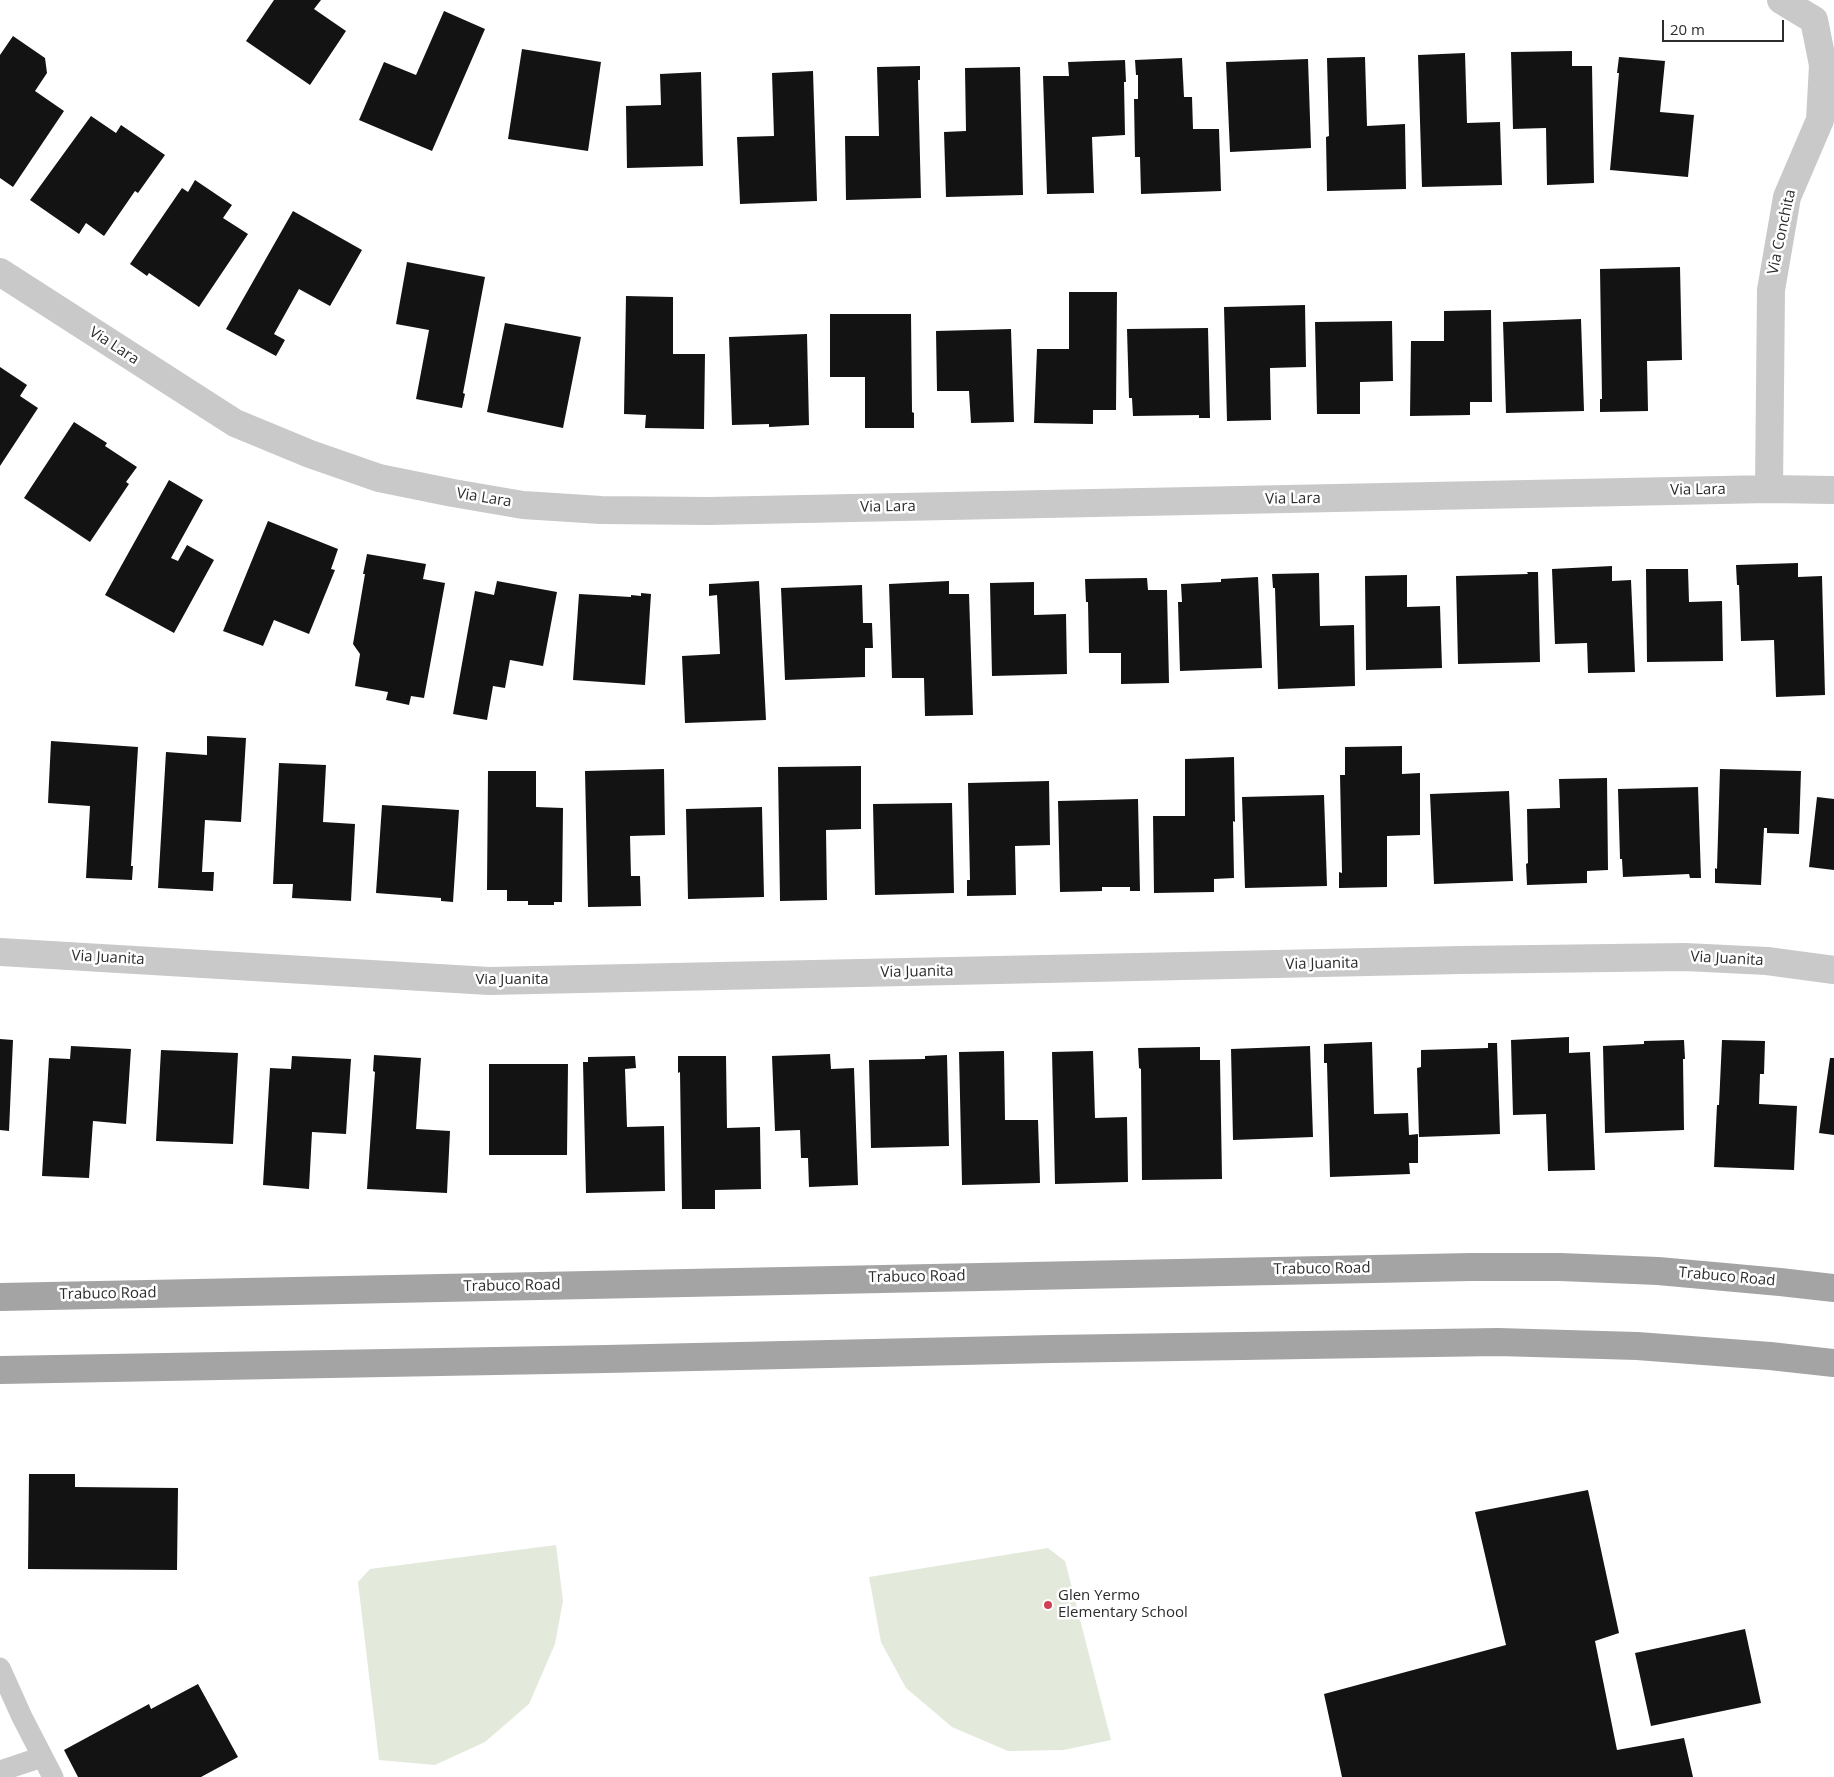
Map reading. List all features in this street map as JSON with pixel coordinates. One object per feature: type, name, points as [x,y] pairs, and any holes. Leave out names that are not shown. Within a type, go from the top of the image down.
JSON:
[{"type":"main road","name":"Trabuco Road","points":[[0,1297],[1471,1266],[1658,1271],[1834,1288]]},
{"type":"main road","points":[[0,1370],[1498,1342],[1637,1346],[1834,1363]]},
{"type":"street","name":"Via Conchita","points":[[1769,489],[1771,290],[1787,197],[1820,120],[1824,66],[1814,20],[1781,0]]},
{"type":"street","name":"Via Lara","points":[[0,272],[234,423],[310,454],[379,478],[523,505],[601,510],[718,511],[1769,489],[1834,490]]},
{"type":"street","name":"Via Juanita","points":[[0,952],[489,981],[1685,957],[1767,961],[1834,970]]},
{"type":"lane","points":[[0,1668],[53,1777]]},
{"type":"lane","points":[[0,1771],[42,1757]]},
{"type":"shaded area","points":[[556,1545],[563,1601],[555,1644],[529,1704],[485,1742],[435,1765],[379,1760],[358,1582],[370,1569]]},
{"type":"shaded area","points":[[1048,1548],[1065,1561],[1111,1740],[1064,1750],[1008,1751],[952,1727],[906,1688],[881,1642],[869,1577]]},
{"type":"building","points":[[274,0],[321,0],[314,9],[346,31],[310,85],[246,41]]},
{"type":"building","points":[[444,11],[485,29],[432,151],[359,120],[384,62],[416,75]]},
{"type":"building","points":[[13,36],[45,58],[47,73],[35,91],[64,111],[13,187],[0,178],[0,55]]},
{"type":"building","points":[[522,49],[601,62],[588,151],[508,139]]},
{"type":"building","points":[[1572,51],[1572,66],[1592,66],[1594,183],[1547,185],[1546,128],[1513,129],[1511,52]]},
{"type":"building","points":[[1465,53],[1467,123],[1500,122],[1502,185],[1422,187],[1418,55]]},
{"type":"building","points":[[1365,57],[1367,126],[1405,124],[1406,189],[1327,191],[1326,137],[1329,136],[1327,58]]},
{"type":"building","points":[[1619,57],[1665,61],[1660,112],[1694,115],[1688,177],[1610,170]]},
{"type":"building","points":[[1182,58],[1184,97],[1192,97],[1193,129],[1219,129],[1221,191],[1141,194],[1140,157],[1135,157],[1134,99],[1138,99],[1138,75],[1136,75],[1135,60]]},
{"type":"building","points":[[1308,59],[1311,148],[1230,152],[1226,62]]},
{"type":"building","points":[[1125,60],[1125,135],[1092,137],[1094,193],[1047,194],[1043,76],[1069,76],[1068,62]]},
{"type":"building","points":[[920,66],[920,80],[918,80],[921,198],[846,200],[845,136],[879,136],[877,67]]},
{"type":"building","points":[[1020,67],[1023,195],[946,197],[944,132],[966,131],[965,68]]},
{"type":"building","points":[[813,71],[817,201],[740,204],[737,137],[774,136],[772,73]]},
{"type":"building","points":[[701,72],[703,166],[627,168],[626,106],[661,105],[660,74]]},
{"type":"building","points":[[91,116],[116,133],[121,125],[165,155],[138,193],[135,191],[104,236],[86,223],[79,234],[30,200]]},
{"type":"building","points":[[195,180],[232,205],[223,218],[248,234],[199,307],[149,273],[147,276],[130,264],[182,188],[188,192]]},
{"type":"building","points":[[293,211],[362,250],[330,306],[299,289],[274,334],[285,340],[276,356],[226,329]]},
{"type":"building","points":[[407,262],[485,277],[463,393],[465,394],[462,408],[416,399],[429,330],[396,324]]},
{"type":"building","points":[[1680,267],[1682,360],[1647,361],[1648,411],[1600,412],[1600,399],[1602,399],[1600,269]]},
{"type":"building","points":[[1069,292],[1117,292],[1116,410],[1093,410],[1093,424],[1034,423],[1037,349],[1069,349]]},
{"type":"building","points":[[626,296],[673,297],[673,354],[705,354],[704,429],[645,428],[646,415],[624,414]]},
{"type":"building","points":[[1305,305],[1306,367],[1270,368],[1271,420],[1227,421],[1224,307]]},
{"type":"building","points":[[1491,310],[1492,402],[1470,402],[1470,415],[1410,416],[1411,341],[1444,341],[1444,311]]},
{"type":"building","points":[[830,314],[911,314],[912,412],[914,413],[914,428],[865,428],[865,377],[830,377]]},
{"type":"building","points":[[1581,319],[1584,411],[1506,413],[1503,322]]},
{"type":"building","points":[[1392,321],[1393,381],[1360,382],[1360,414],[1317,414],[1315,322]]},
{"type":"building","points":[[505,323],[581,337],[563,428],[487,412]]},
{"type":"building","points":[[1208,328],[1210,418],[1199,418],[1199,415],[1133,416],[1132,398],[1129,398],[1127,329]]},
{"type":"building","points":[[1011,329],[1014,422],[971,423],[969,391],[937,391],[936,331]]},
{"type":"building","points":[[807,334],[809,425],[769,427],[769,424],[732,425],[729,337]]},
{"type":"building","points":[[0,367],[27,385],[20,396],[38,408],[0,466]]},
{"type":"building","points":[[74,422],[107,443],[105,446],[137,467],[126,482],[129,484],[90,542],[24,498]]},
{"type":"building","points":[[169,480],[203,500],[171,558],[178,561],[187,545],[214,560],[174,633],[105,595]]},
{"type":"building","points":[[268,521],[338,549],[331,569],[335,570],[309,634],[274,620],[263,646],[223,631]]},
{"type":"building","points":[[367,554],[426,564],[423,579],[445,583],[424,698],[411,696],[409,705],[386,700],[388,692],[355,686],[360,654],[353,644]]},
{"type":"building","points":[[1798,563],[1798,577],[1822,576],[1825,695],[1776,697],[1774,640],[1741,641],[1739,585],[1737,585],[1736,565]]},
{"type":"building","points":[[1612,566],[1612,581],[1631,580],[1635,672],[1588,673],[1587,643],[1555,644],[1552,569]]},
{"type":"building","points":[[1646,569],[1688,569],[1689,602],[1722,601],[1723,661],[1647,662]]},
{"type":"building","points":[[1527,572],[1538,572],[1540,662],[1458,664],[1456,576],[1528,574]]},
{"type":"building","points":[[1319,573],[1320,626],[1354,625],[1355,686],[1278,689],[1275,588],[1273,588],[1272,574]]},
{"type":"building","points":[[1407,575],[1407,607],[1440,606],[1442,668],[1366,670],[1365,576]]},
{"type":"building","points":[[1258,577],[1262,668],[1180,671],[1178,602],[1182,602],[1181,584],[1221,582],[1221,579]]},
{"type":"building","points":[[1147,578],[1148,590],[1167,590],[1169,683],[1121,684],[1121,653],[1089,653],[1088,602],[1086,602],[1085,579]]},
{"type":"building","points":[[497,581],[557,592],[543,666],[510,660],[505,688],[493,686],[487,720],[453,714],[475,591],[494,595]]},
{"type":"building","points":[[759,581],[766,720],[685,723],[682,656],[720,654],[717,595],[709,596],[709,584]]},
{"type":"building","points":[[949,581],[949,594],[969,594],[973,715],[925,716],[924,678],[892,678],[889,584]]},
{"type":"building","points":[[1034,582],[1034,615],[1066,614],[1067,674],[992,676],[990,583]]},
{"type":"building","points":[[862,585],[863,623],[872,623],[873,648],[865,648],[865,677],[785,680],[781,588]]},
{"type":"building","points":[[641,593],[651,594],[645,685],[573,680],[579,594],[631,597],[631,595],[641,596]]},
{"type":"building","points":[[207,736],[246,738],[241,822],[205,820],[202,872],[214,872],[213,891],[158,888],[166,752],[207,755]]},
{"type":"building","points":[[51,741],[138,747],[131,866],[133,866],[132,880],[86,878],[90,806],[48,803]]},
{"type":"building","points":[[1402,746],[1402,774],[1420,773],[1420,835],[1387,836],[1387,887],[1339,888],[1339,872],[1342,873],[1340,775],[1345,775],[1345,747]]},
{"type":"building","points":[[1234,757],[1234,878],[1214,879],[1214,892],[1154,893],[1153,816],[1185,816],[1185,759]]},
{"type":"building","points":[[279,763],[326,765],[323,822],[355,824],[351,901],[292,898],[293,884],[273,884]]},
{"type":"building","points":[[861,766],[861,829],[826,830],[827,900],[780,901],[778,767]]},
{"type":"building","points":[[664,769],[665,835],[630,836],[631,876],[640,876],[641,906],[588,907],[585,771]]},
{"type":"building","points":[[1720,769],[1801,771],[1799,834],[1767,833],[1767,828],[1764,828],[1761,885],[1715,883]]},
{"type":"building","points":[[488,771],[536,771],[536,807],[563,808],[562,902],[554,902],[554,905],[528,905],[528,901],[507,901],[507,890],[487,890]]},
{"type":"building","points":[[1607,778],[1608,870],[1587,871],[1587,883],[1527,885],[1527,809],[1560,808],[1559,779]]},
{"type":"building","points":[[1049,781],[1050,845],[1015,846],[1016,895],[967,896],[967,880],[970,880],[968,783]]},
{"type":"building","points":[[1698,787],[1701,878],[1690,878],[1689,874],[1623,877],[1622,859],[1620,859],[1618,789]]},
{"type":"building","points":[[1509,791],[1513,881],[1434,884],[1430,794]]},
{"type":"building","points":[[1324,795],[1327,886],[1245,888],[1242,797]]},
{"type":"building","points":[[1817,797],[1834,799],[1834,870],[1809,867]]},
{"type":"building","points":[[1138,799],[1140,891],[1130,891],[1130,887],[1102,887],[1102,891],[1060,892],[1058,801]]},
{"type":"building","points":[[952,803],[954,893],[875,895],[873,804]]},
{"type":"building","points":[[382,805],[459,810],[453,902],[441,901],[441,898],[376,893]]},
{"type":"building","points":[[762,807],[764,897],[688,899],[686,809]]},
{"type":"building","points":[[1569,1037],[1569,1053],[1590,1052],[1595,1170],[1548,1171],[1546,1114],[1513,1115],[1511,1040]]},
{"type":"building","points":[[0,1039],[13,1040],[9,1131],[0,1130]]},
{"type":"building","points":[[1684,1040],[1684,1130],[1605,1133],[1603,1046],[1644,1044],[1644,1041]]},
{"type":"building","points":[[1722,1040],[1765,1041],[1764,1074],[1760,1074],[1759,1104],[1797,1106],[1794,1170],[1714,1167]]},
{"type":"building","points":[[1372,1042],[1374,1114],[1408,1113],[1409,1135],[1418,1134],[1418,1163],[1409,1163],[1410,1174],[1330,1177],[1327,1063],[1324,1063],[1324,1044]]},
{"type":"building","points":[[1488,1043],[1497,1043],[1500,1134],[1419,1137],[1417,1068],[1421,1067],[1421,1050],[1488,1048]]},
{"type":"building","points":[[71,1046],[131,1049],[126,1124],[93,1121],[89,1178],[42,1176],[49,1058],[70,1059]]},
{"type":"building","points":[[1310,1046],[1313,1137],[1233,1140],[1231,1049]]},
{"type":"building","points":[[1200,1047],[1200,1060],[1220,1060],[1222,1179],[1142,1180],[1141,1069],[1139,1068],[1138,1048]]},
{"type":"building","points":[[161,1050],[238,1053],[233,1144],[156,1141]]},
{"type":"building","points":[[1004,1051],[1005,1120],[1038,1120],[1040,1183],[962,1185],[959,1052]]},
{"type":"building","points":[[1093,1051],[1095,1118],[1127,1117],[1128,1182],[1055,1184],[1052,1052]]},
{"type":"building","points":[[830,1054],[831,1069],[854,1068],[858,1185],[809,1187],[808,1158],[801,1158],[800,1130],[775,1131],[772,1056]]},
{"type":"building","points":[[374,1055],[421,1058],[416,1129],[450,1131],[447,1193],[367,1189],[375,1072],[373,1071]]},
{"type":"building","points":[[947,1055],[949,1146],[871,1148],[869,1060],[925,1059],[925,1056]]},
{"type":"building","points":[[292,1056],[351,1059],[346,1134],[312,1132],[309,1189],[263,1185],[270,1068],[291,1069]]},
{"type":"building","points":[[635,1056],[636,1068],[625,1069],[627,1127],[664,1126],[665,1191],[586,1193],[583,1062],[588,1062],[588,1057]]},
{"type":"building","points":[[678,1056],[726,1056],[727,1128],[760,1127],[761,1189],[715,1190],[715,1209],[682,1209],[680,1072],[678,1073]]},
{"type":"building","points":[[1830,1058],[1834,1058],[1834,1135],[1819,1133]]},
{"type":"building","points":[[489,1064],[568,1064],[567,1155],[489,1155]]},
{"type":"building","points":[[29,1474],[75,1474],[75,1487],[178,1488],[177,1570],[28,1569]]},
{"type":"building","points":[[1588,1490],[1619,1633],[1595,1641],[1617,1750],[1684,1738],[1693,1777],[1342,1777],[1324,1694],[1506,1645],[1475,1512]]},
{"type":"building","points":[[1745,1629],[1761,1703],[1651,1726],[1635,1653]]},
{"type":"building","points":[[198,1684],[238,1757],[201,1777],[78,1777],[64,1750],[149,1704],[151,1709]]},
{"type":"place","name":"Glen Yermo Elementary School","points":[[1048,1605]]}]
